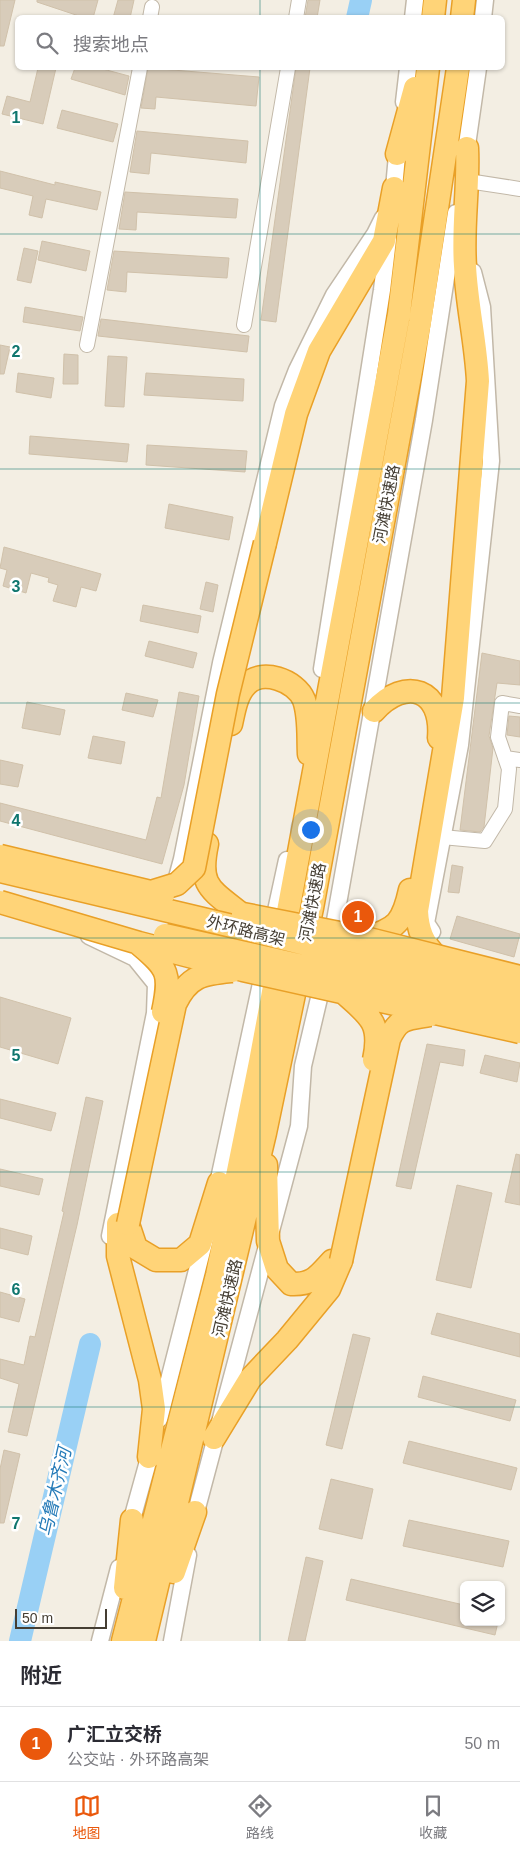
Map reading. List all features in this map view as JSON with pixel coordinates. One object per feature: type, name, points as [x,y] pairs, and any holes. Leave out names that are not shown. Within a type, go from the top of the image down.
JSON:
[{"type":"highway","points":[[433,15],[435,0]]},
{"type":"highway","points":[[462,15],[464,0]]},
{"type":"highway","points":[[397,154],[419,70]]},
{"type":"highway","name":"河滩快速路","points":[[122,1641],[217,1275],[262,1053],[399,314],[428,70]]},
{"type":"highway","points":[[437,957],[427,948],[418,927],[417,911],[450,724],[478,381],[476,344],[465,267],[464,231],[468,180],[467,144],[458,70]]},
{"type":"highway","name":"河滩快速路","points":[[144,1641],[265,1133],[312,908],[418,332],[458,70]]},
{"type":"highway","points":[[161,897],[194,868],[228,694],[296,414],[319,351],[384,242],[393,194]]},
{"type":"highway","points":[[241,914],[205,881],[202,865],[234,710],[240,694],[247,683],[264,677],[282,678],[296,686],[304,700],[307,715],[309,754]]},
{"type":"highway","points":[[364,938],[395,925],[405,913],[437,752],[440,720],[436,708],[422,693],[406,690],[391,695],[374,711]]},
{"type":"highway","points":[[0,846],[45,866]]},
{"type":"highway","points":[[0,857],[45,866],[161,897],[364,938],[520,977]]},
{"type":"highway","name":"外环路高架","points":[[0,872],[249,930],[520,998]]},
{"type":"highway","points":[[2,903],[138,943],[243,970],[520,1032]]},
{"type":"highway","name":"外环路高架","points":[[2,903],[107,922],[520,1015]]},
{"type":"highway","points":[[138,943],[160,962],[169,985],[118,1256],[150,1380],[154,1409],[149,1457]]},
{"type":"highway","points":[[219,1183],[200,1244],[181,1260],[156,1260],[136,1248],[123,1224],[175,1004],[182,988],[204,974],[243,970]]},
{"type":"highway","points":[[265,1133],[268,1241],[276,1269],[290,1284],[304,1284],[315,1279],[337,1261],[378,1036],[373,1022],[343,992]]},
{"type":"highway","points":[[214,1438],[250,1379],[287,1340],[329,1290],[389,1039],[395,1026],[402,1020],[440,1014]]},
{"type":"highway","points":[[149,1641],[195,1512]]},
{"type":"highway","points":[[122,1641],[132,1520]]},
{"type":"street","points":[[296,15],[299,0]]},
{"type":"street","points":[[414,15],[415,0]]},
{"type":"street","points":[[484,15],[485,0]]},
{"type":"street","points":[[86,345],[140,70]]},
{"type":"street","points":[[244,326],[288,70]]},
{"type":"street","points":[[100,1641],[219,1183],[309,754],[382,290],[408,70]]},
{"type":"street","points":[[172,1641],[195,1512],[299,1126],[303,1066],[336,918],[374,711],[426,411],[478,70]]},
{"type":"street","points":[[468,180],[520,189]]},
{"type":"street","points":[[161,897],[182,859],[240,577],[283,406],[297,370],[334,295],[375,234],[393,194]]},
{"type":"street","points":[[464,231],[482,307],[491,461],[461,736],[426,923],[444,954],[474,980]]},
{"type":"street","points":[[442,837],[486,841],[505,809],[509,770],[498,737],[502,703],[520,706]]},
{"type":"street","points":[[505,758],[520,760]]},
{"type":"street","points":[[0,857],[161,897],[258,924],[274,919]]},
{"type":"street","points":[[2,903],[69,927],[182,962],[242,975],[250,980],[258,996]]},
{"type":"street","points":[[336,918],[344,935],[372,956],[520,990]]},
{"type":"street","points":[[69,927],[135,958],[156,984],[155,1013],[110,1226],[109,1260],[126,1288]]},
{"type":"street","points":[[318,1004],[341,1000],[357,1000],[520,1041]]},
{"type":"building","points":[[0,0],[15,0],[4,46],[0,46]]},
{"type":"building","points":[[37,0],[98,0],[94,15],[76,15],[37,2]]},
{"type":"building","points":[[118,0],[134,0],[131,15],[114,15]]},
{"type":"building","points":[[308,0],[320,0],[318,15],[306,15]]},
{"type":"building","points":[[38,70],[56,70],[43,124],[2,114],[7,96],[30,102]]},
{"type":"building","points":[[74,70],[106,70],[129,76],[125,95],[71,79]]},
{"type":"building","points":[[148,70],[173,70],[259,77],[256,106],[156,97],[155,109],[141,108]]},
{"type":"building","points":[[296,70],[310,70],[276,322],[261,320]]},
{"type":"building","points":[[62,110],[118,124],[113,142],[57,128]]},
{"type":"building","points":[[137,131],[248,141],[246,163],[151,153],[149,174],[130,172]]},
{"type":"building","points":[[0,171],[55,185],[55,182],[101,192],[97,210],[46,199],[42,218],[29,215],[33,196],[0,188]]},
{"type":"building","points":[[125,192],[238,199],[236,218],[137,212],[136,230],[119,229]]},
{"type":"building","points":[[42,241],[90,251],[86,271],[38,260]]},
{"type":"building","points":[[24,248],[38,251],[31,283],[17,280]]},
{"type":"building","points":[[114,251],[229,258],[227,278],[127,272],[126,292],[107,290]]},
{"type":"building","points":[[25,307],[83,317],[80,331],[23,322]]},
{"type":"building","points":[[101,319],[249,336],[247,352],[98,336]]},
{"type":"building","points":[[0,345],[10,347],[4,374],[0,374]]},
{"type":"building","points":[[64,354],[78,355],[78,384],[63,384]]},
{"type":"building","points":[[108,356],[127,357],[124,407],[105,406]]},
{"type":"building","points":[[18,373],[54,378],[51,398],[16,392]]},
{"type":"building","points":[[146,373],[244,379],[243,401],[144,395]]},
{"type":"building","points":[[30,436],[129,444],[127,462],[29,454]]},
{"type":"building","points":[[147,445],[247,451],[245,472],[146,465]]},
{"type":"building","points":[[169,504],[233,517],[229,540],[165,528]]},
{"type":"building","points":[[4,547],[101,574],[96,591],[81,587],[76,607],[53,601],[58,585],[48,582],[49,578],[31,573],[26,593],[3,586],[7,570],[0,568]]},
{"type":"building","points":[[206,582],[218,585],[213,612],[200,609]]},
{"type":"building","points":[[143,605],[201,616],[198,633],[140,621]]},
{"type":"building","points":[[149,641],[197,653],[193,668],[145,656]]},
{"type":"building","points":[[482,653],[520,661],[520,685],[497,683],[489,736],[493,748],[484,827],[480,832],[460,830]]},
{"type":"building","points":[[179,692],[199,696],[184,785],[162,864],[0,821],[0,803],[146,840],[157,797],[161,798]]},
{"type":"building","points":[[126,693],[158,700],[153,717],[122,710]]},
{"type":"building","points":[[27,702],[65,710],[60,735],[22,728]]},
{"type":"building","points":[[509,716],[520,717],[520,737],[507,735]]},
{"type":"building","points":[[93,736],[125,742],[121,764],[88,758]]},
{"type":"building","points":[[0,760],[23,765],[18,787],[0,784]]},
{"type":"building","points":[[452,865],[463,867],[459,893],[448,892]]},
{"type":"building","points":[[457,916],[520,934],[514,957],[450,939]]},
{"type":"building","points":[[0,997],[71,1018],[58,1064],[0,1047]]},
{"type":"building","points":[[427,1044],[465,1050],[463,1066],[440,1062],[411,1189],[396,1186]]},
{"type":"building","points":[[485,1055],[520,1063],[517,1082],[480,1073]]},
{"type":"building","points":[[86,1097],[103,1101],[77,1225],[27,1436],[8,1432],[19,1384],[0,1378],[0,1359],[24,1365],[30,1336],[35,1337],[64,1212],[62,1211]]},
{"type":"building","points":[[0,1099],[56,1113],[51,1131],[0,1118]]},
{"type":"building","points":[[516,1154],[520,1155],[520,1205],[505,1202]]},
{"type":"building","points":[[0,1169],[43,1179],[39,1195],[0,1186]]},
{"type":"building","points":[[457,1185],[492,1193],[471,1288],[436,1280]]},
{"type":"building","points":[[0,1228],[32,1236],[28,1255],[0,1248]]},
{"type":"building","points":[[0,1292],[25,1299],[19,1322],[0,1317]]},
{"type":"building","points":[[437,1313],[520,1334],[520,1357],[431,1334]]},
{"type":"building","points":[[353,1334],[370,1338],[342,1449],[326,1445]]},
{"type":"building","points":[[423,1376],[516,1400],[510,1421],[418,1397]]},
{"type":"building","points":[[409,1441],[517,1468],[511,1490],[403,1463]]},
{"type":"building","points":[[4,1450],[20,1454],[4,1523],[0,1523],[0,1469]]},
{"type":"building","points":[[331,1479],[373,1489],[362,1539],[319,1529]]},
{"type":"building","points":[[409,1520],[509,1541],[503,1567],[403,1546]]},
{"type":"building","points":[[306,1557],[323,1561],[305,1641],[288,1641]]},
{"type":"building","points":[[351,1579],[460,1604],[460,1626],[497,1626],[495,1635],[346,1600]]},
{"type":"waterway","name":"乌鲁木齐河","points":[[358,15],[361,0]]},
{"type":"waterway","name":"乌鲁木齐河","points":[[20,1641],[90,1344]]},
{"type":"place","name":"广汇立交桥","points":[[358,917]]}]
